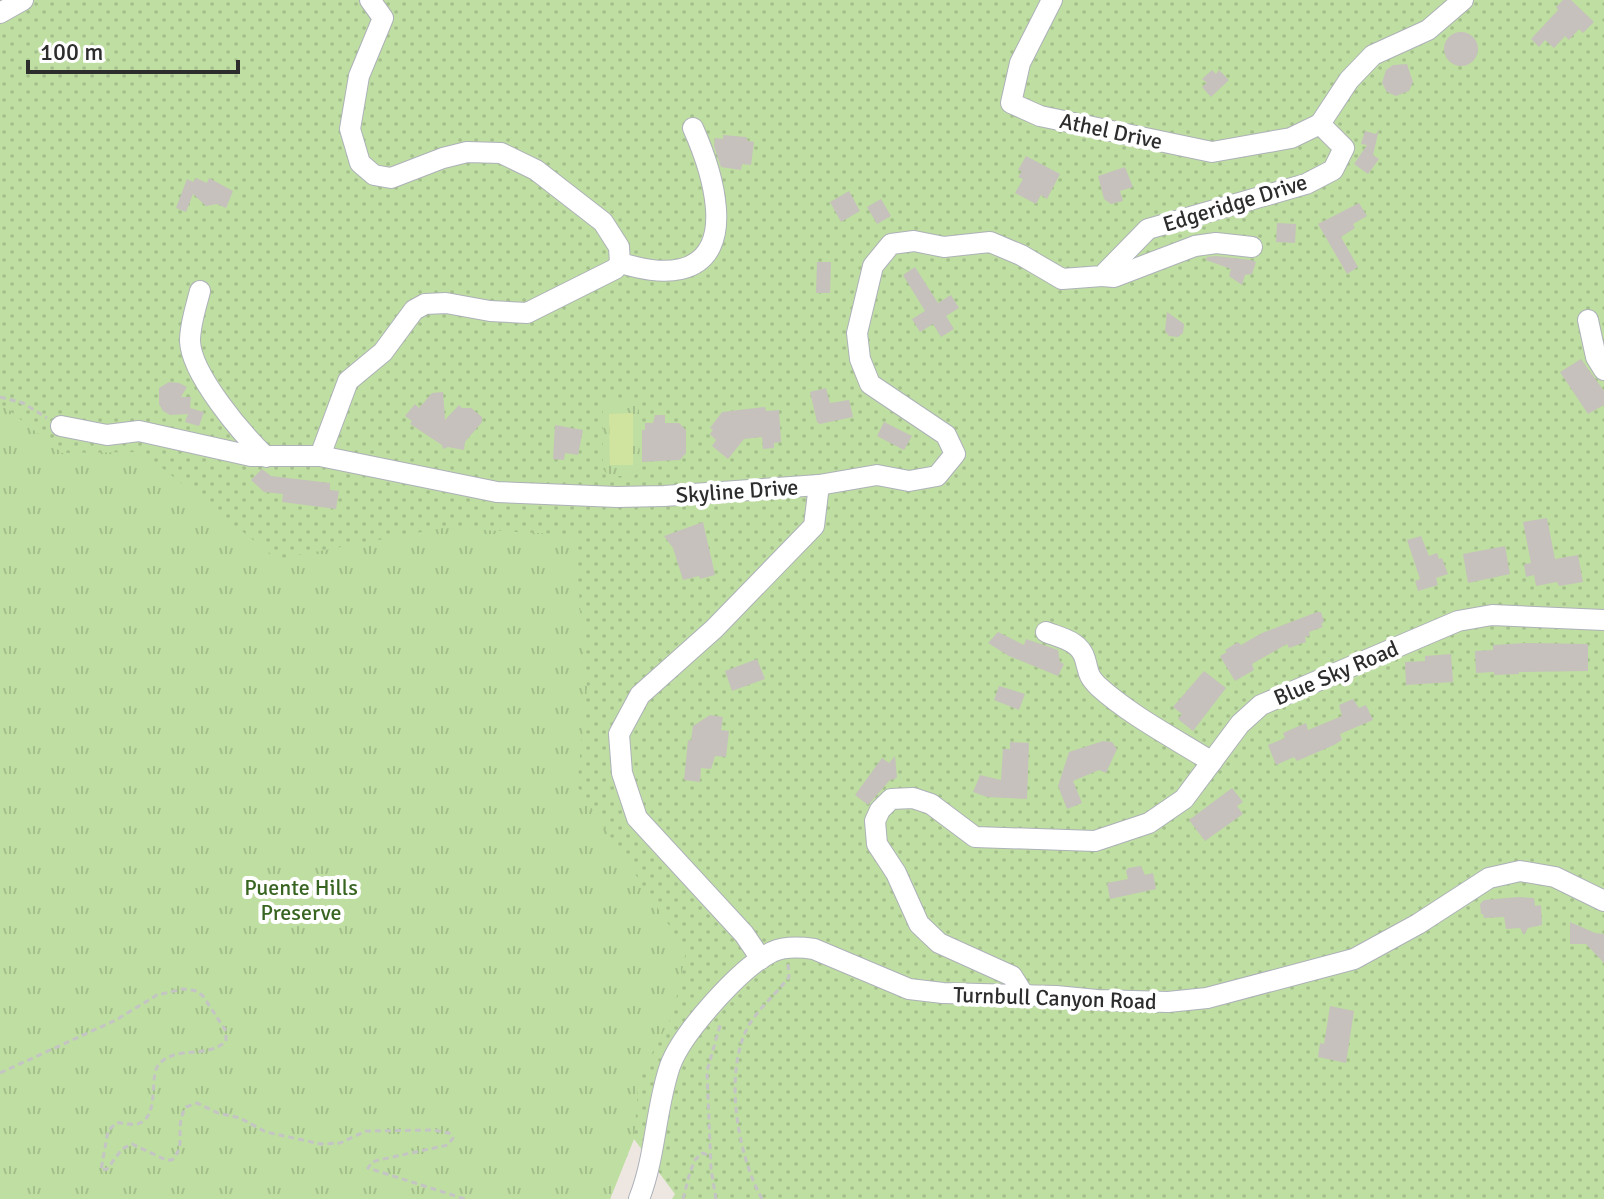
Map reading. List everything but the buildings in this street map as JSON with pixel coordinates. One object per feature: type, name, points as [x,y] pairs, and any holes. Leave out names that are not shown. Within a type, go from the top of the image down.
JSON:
[{"type":"street","points":[[0,13],[23,0]]},
{"type":"street","points":[[320,456],[348,381],[383,352],[414,310],[425,304],[446,303],[490,311],[527,313],[615,269],[620,263],[619,247],[603,222],[536,170],[501,153],[467,152],[391,178],[374,175],[360,163],[350,129],[359,76],[383,18],[370,0]]},
{"type":"street","name":"Athel Drive","points":[[1052,0],[1020,63],[1011,103],[1040,116],[1212,152],[1291,138],[1320,124]]},
{"type":"street","points":[[1320,124],[1349,80],[1373,55],[1428,30],[1463,0]]},
{"type":"street","name":"Edgeridge Drive","points":[[1102,276],[1148,229],[1306,184],[1333,170],[1344,148],[1320,124]]},
{"type":"street","points":[[620,263],[647,270],[680,270],[697,264],[709,252],[715,237],[716,202],[707,159],[693,128]]},
{"type":"street","points":[[819,485],[877,475],[909,481],[937,476],[955,454],[946,435],[870,384],[860,359],[857,333],[873,266],[891,244],[914,241],[944,247],[990,242],[1021,255],[1062,279],[1114,277],[1195,246],[1216,243],[1252,247]]},
{"type":"street","points":[[200,291],[191,331],[193,354],[229,416],[266,457]]},
{"type":"street","points":[[1588,320],[1596,357],[1604,370]]},
{"type":"street","name":"Skyline Drive","points":[[61,426],[107,435],[139,431],[266,457],[320,456],[497,492],[617,497],[819,485],[814,526],[714,629],[640,695],[619,734],[622,773],[637,818],[744,934],[761,959]]},
{"type":"street","name":"Blue Sky Road","points":[[1024,995],[1012,976],[939,943],[919,924],[896,873],[877,844],[875,821],[880,810],[891,799],[913,798],[931,804],[975,837],[1095,841],[1149,823],[1184,799],[1240,724],[1261,705],[1458,621],[1492,615],[1604,620]]},
{"type":"street","points":[[1046,632],[1074,642],[1085,658],[1086,670],[1091,677],[1126,708],[1212,762]]},
{"type":"street","name":"Turnbull Canyon Road","points":[[787,948],[814,949],[833,955],[909,989],[1168,1002],[1207,998],[1354,959],[1418,924],[1489,878],[1520,871],[1555,877],[1604,901]]},
{"type":"street","points":[[639,1199],[653,1152],[666,1081],[674,1056],[687,1035],[721,995],[761,959],[787,948]]},
{"type":"path","points":[[0,397],[23,403],[61,426]]},
{"type":"path","points":[[762,1199],[755,1186],[738,1125],[736,1069],[748,1027],[789,977],[787,948]]},
{"type":"path","points":[[0,1073],[116,1020],[157,995],[183,989],[197,991],[226,1031],[226,1041],[211,1050],[174,1055],[160,1063],[155,1072],[155,1089],[146,1117],[135,1124],[116,1123],[108,1131],[101,1170],[107,1169],[122,1149],[132,1144],[172,1160],[180,1146],[180,1117],[186,1107],[197,1103],[218,1113],[240,1118],[266,1132],[321,1144],[340,1143],[366,1131],[434,1130],[449,1133],[453,1142],[448,1145],[372,1162],[368,1168],[465,1199]]},
{"type":"path","points":[[716,1199],[707,1071],[717,1029],[727,1008],[721,995]]},
{"type":"path","points":[[683,1199],[695,1160],[702,1153],[711,1156]]},
{"type":"green space","points":[[0,0],[1604,0],[1604,1199],[672,1199],[675,1194],[634,1139],[610,1199],[0,1199]]},
{"type":"green space","points":[[610,402],[633,402],[639,409],[640,470],[634,476],[609,476],[603,469],[603,409]]},
{"type":"green space","name":"Puente Hills Preserve","points":[[0,407],[5,407],[62,453],[142,452],[277,559],[443,528],[574,535],[587,688],[577,786],[686,951],[673,1014],[639,1077],[634,1138],[610,1199],[0,1199]]},
{"type":"green space","points":[[633,413],[633,465],[610,465],[609,414]]}]
